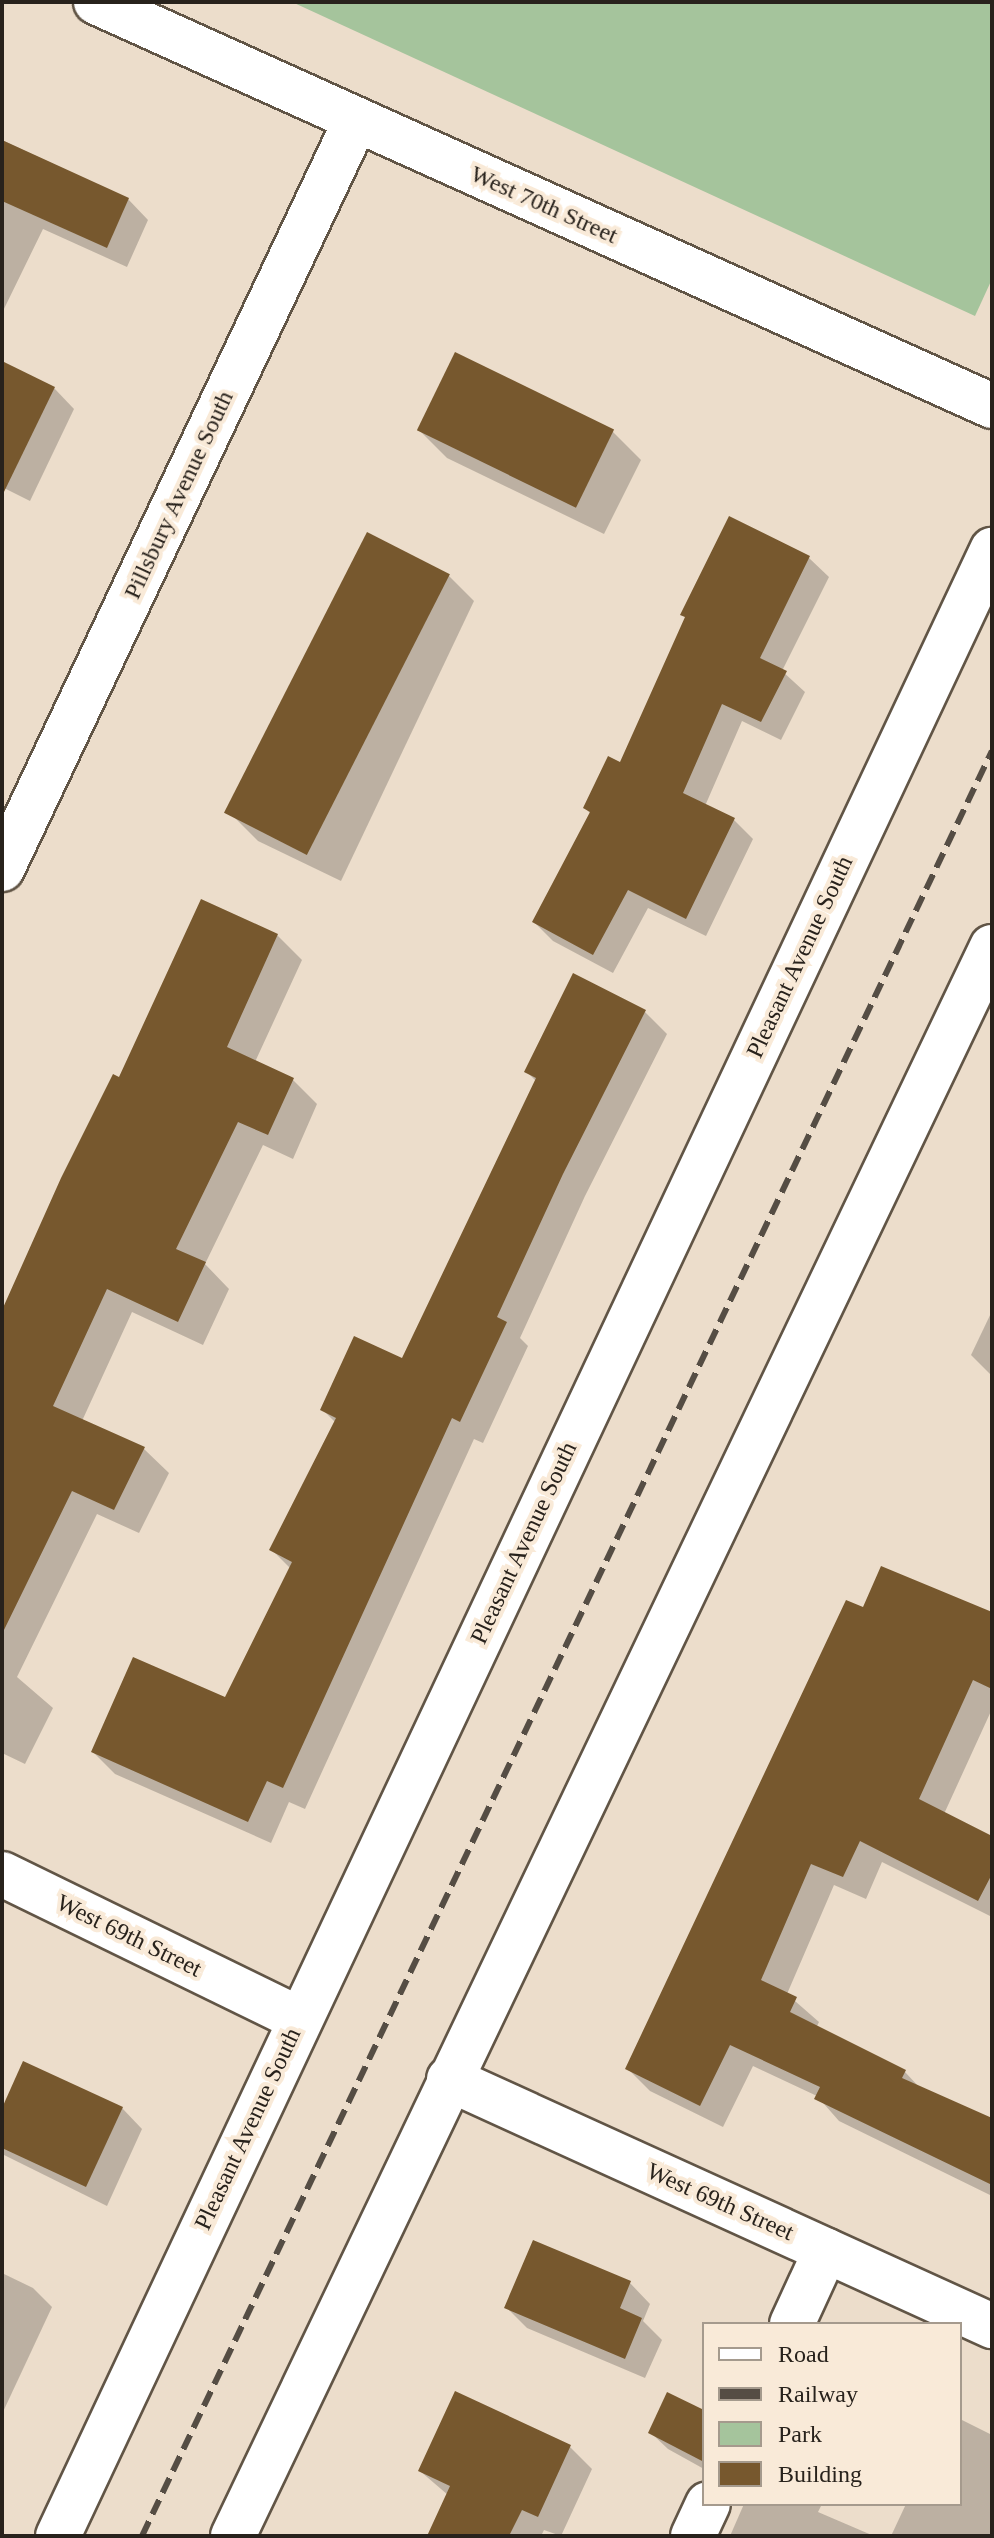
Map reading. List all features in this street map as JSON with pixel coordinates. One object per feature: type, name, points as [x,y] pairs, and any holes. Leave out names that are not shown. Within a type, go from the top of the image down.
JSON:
[{"type":"street","name":"West 70th Street","points":[[96,2],[992,406]]},
{"type":"street","name":"Pillsbury Avenue South","points":[[2,869],[356,120]]},
{"type":"street","name":"Pleasant Avenue South","points":[[58,2536],[992,550]]},
{"type":"street","points":[[233,2536],[992,947]]},
{"type":"street","name":"West 69th Street","points":[[2,1874],[299,2019]]},
{"type":"street","name":"West 69th Street","points":[[449,2079],[992,2326]]},
{"type":"street","points":[[793,2322],[826,2250]]},
{"type":"street","points":[[693,2536],[707,2506]]},
{"type":"green space","points":[[292,2],[992,2],[992,279],[975,316]]},
{"type":"building","points":[[2,140],[129,198],[107,248],[2,201]]},
{"type":"building","points":[[455,352],[614,430],[576,508],[417,430]]},
{"type":"building","points":[[2,361],[55,387],[2,496]]},
{"type":"building","points":[[729,516],[810,556],[760,658],[787,671],[761,722],[722,704],[683,793],[735,818],[686,919],[628,890],[593,955],[532,922],[590,812],[583,808],[608,756],[620,762],[685,617],[680,615]]},
{"type":"building","points":[[367,532],[450,574],[307,855],[224,813]]},
{"type":"building","points":[[201,899],[278,934],[227,1047],[294,1078],[268,1135],[238,1122],[176,1249],[206,1262],[178,1322],[107,1289],[53,1406],[145,1447],[114,1510],[72,1491],[2,1634],[2,1310],[61,1178],[113,1074],[119,1077]]},
{"type":"building","points":[[573,973],[646,1010],[563,1174],[497,1317],[507,1322],[460,1422],[452,1418],[283,1788],[267,1781],[248,1822],[91,1752],[133,1657],[225,1697],[292,1562],[269,1550],[336,1418],[320,1410],[354,1336],[402,1358],[536,1078],[524,1072]]},
{"type":"building","points":[[881,1566],[992,1612],[992,1689],[973,1680],[919,1799],[992,1836],[992,1874],[978,1901],[860,1841],[843,1877],[811,1864],[761,1980],[797,1997],[790,2012],[906,2070],[902,2078],[992,2118],[992,2185],[814,2099],[820,2087],[730,2045],[700,2106],[625,2069],[846,1600],[863,1607]]},
{"type":"building","points":[[23,2061],[123,2107],[86,2187],[2,2148],[2,2108]]},
{"type":"building","points":[[533,2240],[631,2281],[620,2308],[642,2318],[625,2359],[504,2308]]},
{"type":"building","points":[[455,2391],[571,2445],[538,2517],[522,2510],[509,2536],[427,2536],[450,2486],[418,2471]]},
{"type":"building","points":[[667,2392],[702,2409],[702,2461],[648,2433]]},
{"type":"railway","points":[[142,2536],[992,751]]}]
